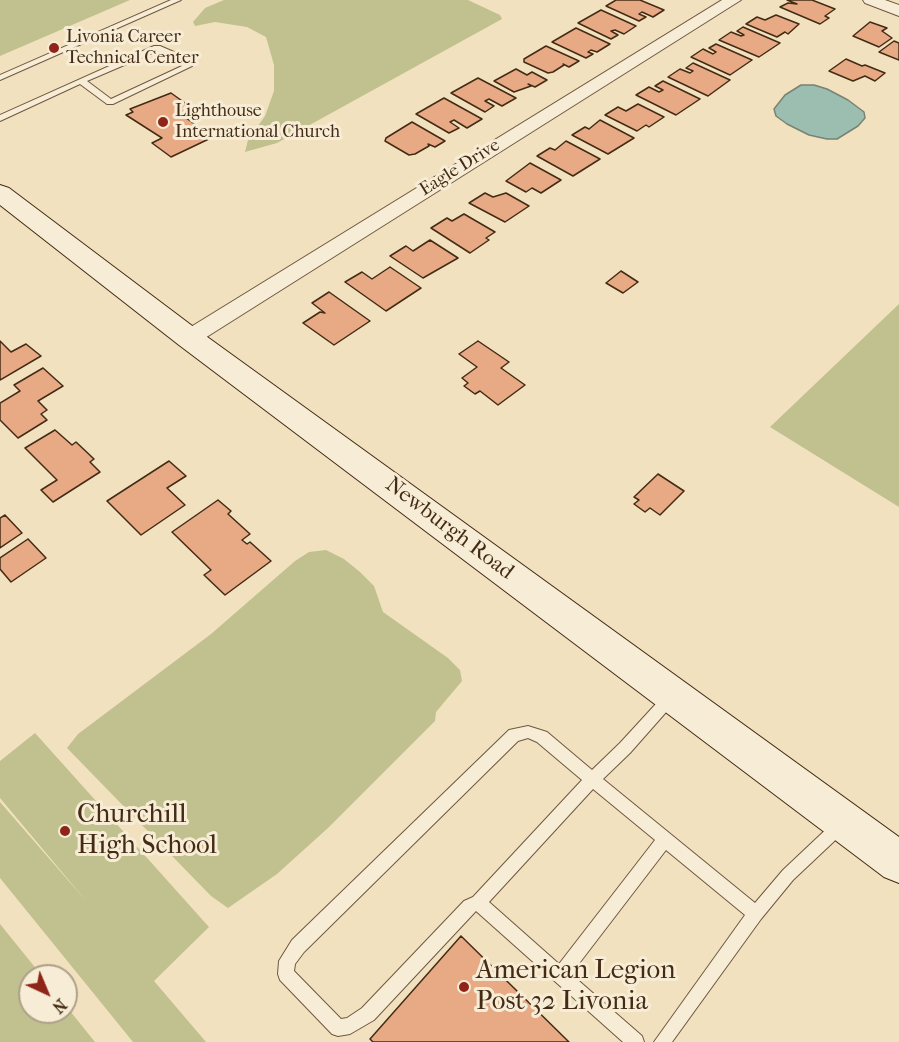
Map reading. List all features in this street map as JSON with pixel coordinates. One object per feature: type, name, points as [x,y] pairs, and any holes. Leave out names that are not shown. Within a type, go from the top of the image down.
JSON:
[{"type":"main road","name":"Newburgh Road","points":[[0,193],[189,338],[899,862]]},
{"type":"street","name":"Eagle Drive","points":[[189,338],[732,0]]},
{"type":"street","points":[[871,0],[899,11]]},
{"type":"lane","points":[[0,78],[177,0]]},
{"type":"lane","points":[[0,118],[81,81],[156,48],[171,54],[188,66],[110,102],[81,81]]},
{"type":"lane","points":[[673,695],[625,748],[592,779],[478,903],[469,906],[368,1014],[350,1026],[338,1028],[286,974],[287,961],[298,946],[514,735],[528,732],[542,737],[592,779],[756,914]]},
{"type":"lane","points":[[662,1042],[756,914],[789,875],[844,822]]},
{"type":"lane","points":[[561,974],[666,839]]},
{"type":"lane","points":[[478,903],[636,1042]]},
{"type":"green space","points":[[0,0],[130,0],[0,56]]},
{"type":"green space","points":[[224,0],[468,0],[500,15],[502,19],[277,143],[245,152],[248,140],[265,116],[274,91],[274,65],[266,37],[247,27],[215,22],[195,26],[193,22],[205,8]]},
{"type":"green space","points":[[899,304],[899,507],[770,427]]},
{"type":"green space","points":[[326,550],[344,559],[360,572],[374,586],[383,612],[448,658],[460,670],[462,681],[436,712],[435,721],[328,828],[277,874],[228,908],[211,896],[67,748],[78,734],[211,634],[295,561],[309,552]]},
{"type":"green space","points":[[35,733],[209,927],[154,981],[206,1042],[133,1042],[78,974],[78,964],[70,964],[0,878],[0,802],[87,902],[0,798],[0,761]]},
{"type":"green space","points":[[0,924],[32,964],[18,964],[18,1024],[78,1024],[78,1021],[95,1042],[0,1042]]},
{"type":"shaded area","points":[[801,85],[814,85],[827,89],[864,112],[865,118],[858,126],[837,139],[809,135],[787,124],[776,116],[774,109],[785,95]]},
{"type":"building","points":[[616,0],[640,0],[664,10],[653,17],[642,12],[639,14],[646,17],[639,21],[606,6]]},
{"type":"building","points":[[787,0],[812,0],[835,9],[825,16],[829,18],[820,24],[780,7],[788,3],[797,4]]},
{"type":"building","points":[[601,10],[636,26],[624,34],[615,30],[611,31],[618,35],[611,39],[578,23]]},
{"type":"building","points":[[776,15],[799,24],[788,34],[785,32],[777,37],[746,24],[757,17],[765,20]]},
{"type":"building","points":[[870,22],[887,28],[882,31],[892,38],[879,47],[853,36]]},
{"type":"building","points":[[743,27],[780,43],[759,57],[719,40],[731,32],[744,35],[737,31]]},
{"type":"building","points":[[576,28],[610,44],[597,52],[591,50],[588,52],[593,54],[586,58],[552,42]]},
{"type":"building","points":[[894,41],[899,43],[899,60],[879,52]]},
{"type":"building","points":[[716,44],[752,60],[730,75],[691,57],[703,49],[713,54],[716,52],[709,48]]},
{"type":"building","points":[[546,46],[579,61],[569,67],[563,64],[548,73],[524,62],[524,59]]},
{"type":"building","points":[[846,59],[885,73],[875,81],[865,76],[853,81],[829,71]]},
{"type":"building","points":[[693,63],[730,80],[708,96],[668,77],[680,69],[690,73],[693,71],[686,68]]},
{"type":"building","points":[[516,69],[527,75],[532,72],[547,80],[535,87],[528,84],[531,86],[514,92],[494,81]]},
{"type":"building","points":[[478,78],[516,98],[502,106],[489,99],[485,101],[494,106],[485,112],[451,93]]},
{"type":"building","points":[[663,81],[700,99],[676,115],[636,95],[649,87],[659,92],[663,90],[655,86]]},
{"type":"building","name":"Lighthouse International Church","points":[[171,93],[192,108],[179,113],[213,137],[171,157],[152,143],[162,138],[126,115],[133,112],[130,109]]},
{"type":"building","points":[[444,98],[482,119],[467,128],[454,120],[450,122],[459,128],[449,133],[416,114]]},
{"type":"building","points":[[638,104],[664,117],[649,127],[646,125],[637,131],[605,115],[618,107],[626,111]]},
{"type":"building","points":[[600,120],[634,138],[608,154],[572,135],[585,127],[589,129]]},
{"type":"building","points":[[412,122],[445,141],[435,147],[428,144],[429,146],[409,155],[385,141],[386,138]]},
{"type":"building","points":[[566,141],[600,159],[573,176],[537,156],[550,148],[555,150]]},
{"type":"building","points":[[530,163],[561,180],[541,193],[532,188],[526,192],[506,181]]},
{"type":"building","points":[[485,193],[493,197],[506,193],[529,206],[505,222],[469,203]]},
{"type":"building","points":[[464,214],[495,232],[486,238],[489,240],[470,253],[431,228],[447,218],[452,221]]},
{"type":"building","points":[[430,240],[458,258],[423,278],[390,256],[406,246],[413,251]]},
{"type":"building","points":[[390,267],[421,288],[386,311],[345,282],[362,272],[372,279]]},
{"type":"building","points":[[621,271],[638,282],[623,293],[606,283]]},
{"type":"building","points":[[329,292],[370,321],[334,345],[303,323],[320,312],[325,313],[312,303]]},
{"type":"building","points":[[0,341],[11,352],[26,344],[41,356],[0,380]]},
{"type":"building","points":[[478,341],[509,362],[501,368],[525,385],[498,405],[480,391],[475,394],[464,386],[468,383],[462,378],[477,367],[459,354]]},
{"type":"building","points":[[43,368],[63,386],[38,401],[47,410],[41,414],[47,420],[18,438],[0,420],[0,403],[20,391],[14,385]]},
{"type":"building","points":[[55,430],[72,445],[76,442],[94,459],[90,462],[100,472],[53,502],[41,490],[57,480],[25,448]]},
{"type":"building","points":[[169,461],[186,476],[167,488],[185,505],[141,535],[107,501]]},
{"type":"building","points":[[658,474],[684,491],[660,515],[650,508],[645,512],[634,504],[639,500],[634,497]]},
{"type":"building","points":[[218,500],[231,511],[228,514],[250,534],[242,540],[247,544],[250,542],[271,561],[225,595],[204,575],[211,570],[172,532]]},
{"type":"building","points":[[5,515],[22,533],[0,548],[0,518]]},
{"type":"building","points":[[28,539],[46,558],[11,582],[0,569],[0,558]]},
{"type":"building","name":"American Legion Post 32 Livonia","points":[[461,936],[569,1042],[373,1042],[370,1039]]},
{"type":"place","name":"Livonia Career Technical Center","points":[[54,48]]},
{"type":"place","name":"Lighthouse International Church","points":[[163,122]]},
{"type":"place","name":"Churchill High School","points":[[65,831]]},
{"type":"place","name":"American Legion Post 32 Livonia","points":[[464,987]]}]
